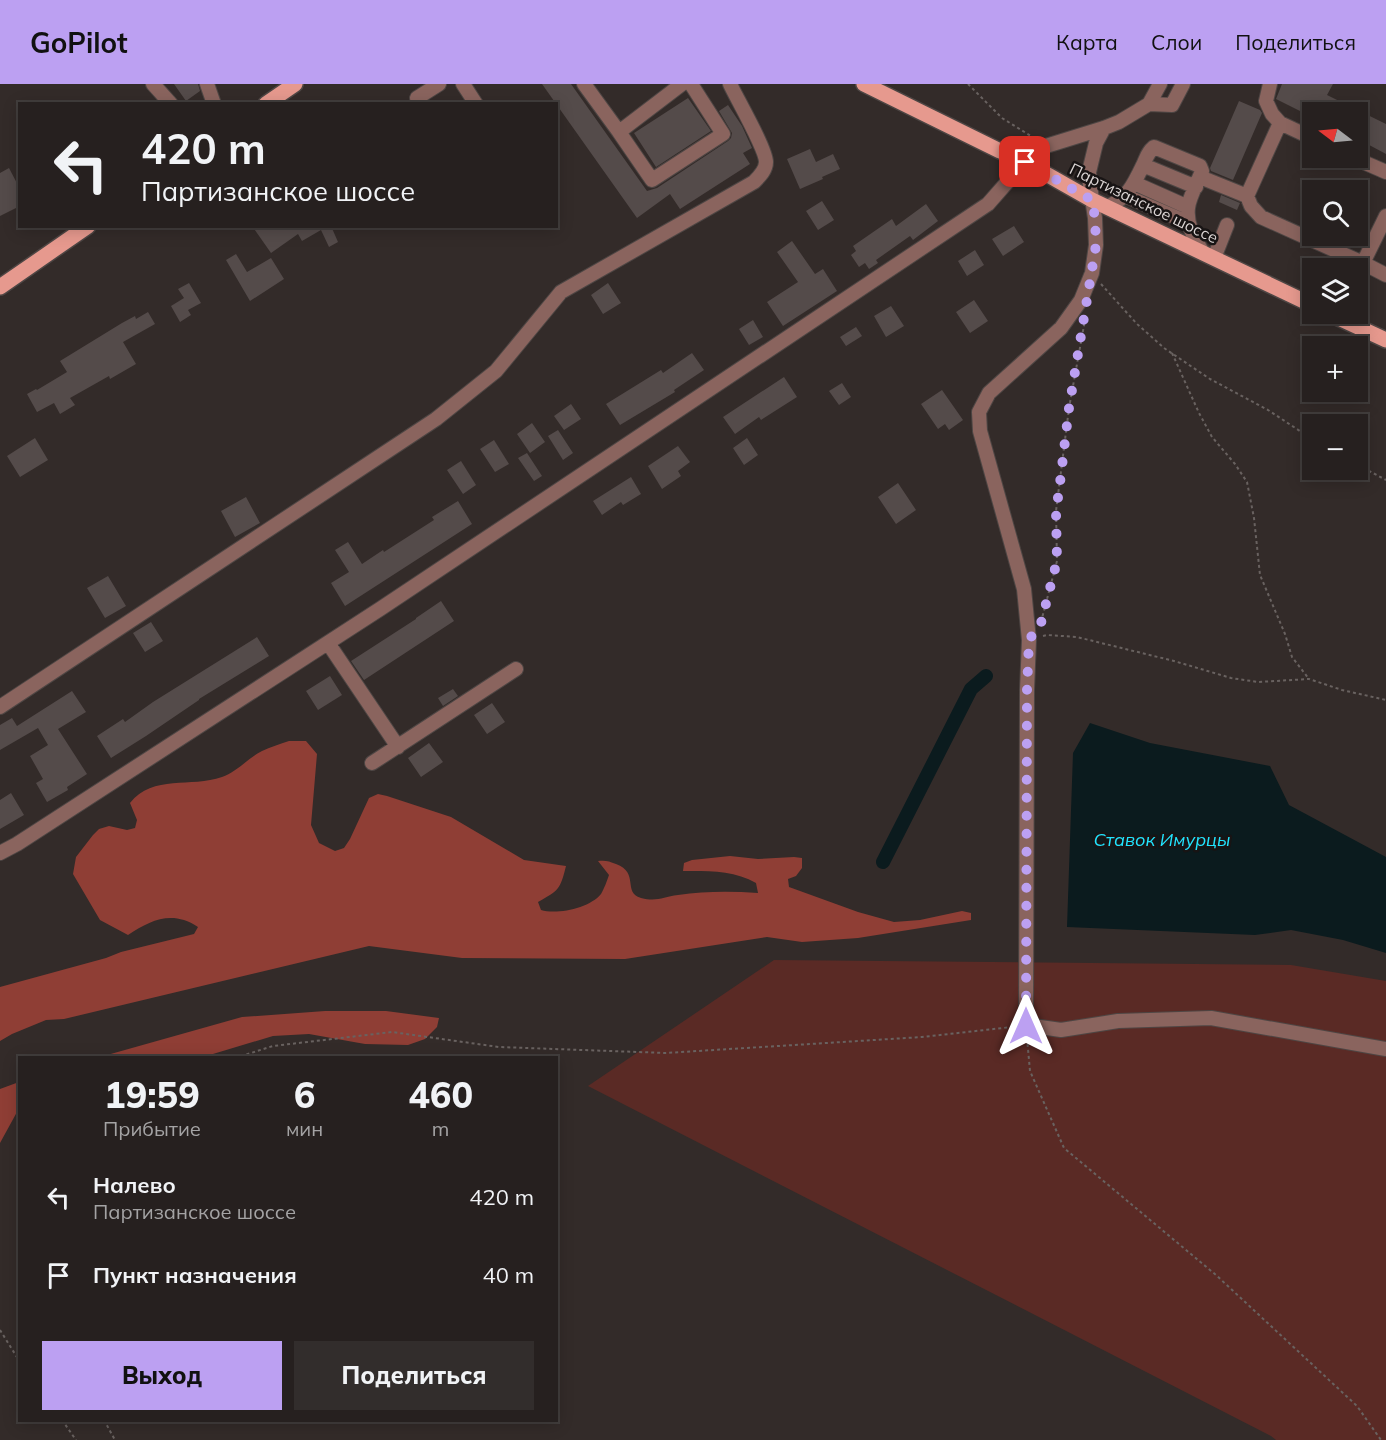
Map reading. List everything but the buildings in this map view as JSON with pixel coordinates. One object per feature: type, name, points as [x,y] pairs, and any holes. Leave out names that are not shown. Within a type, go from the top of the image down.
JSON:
[{"type":"main road","points":[[269,102],[295,84]]},
{"type":"main road","name":"Партизанское шоссе","points":[[864,84],[1025,162],[1092,200],[1302,300]]},
{"type":"main road","points":[[0,287],[85,228]]},
{"type":"main road","points":[[1352,324],[1386,340]]},
{"type":"street","points":[[153,84],[169,102]]},
{"type":"street","points":[[207,84],[213,102]]},
{"type":"street","points":[[417,98],[439,84]]},
{"type":"street","points":[[463,84],[475,102]]},
{"type":"street","points":[[584,84],[652,180],[723,134],[691,84]]},
{"type":"street","points":[[619,132],[682,84]]},
{"type":"street","points":[[0,707],[436,419],[496,371],[561,292],[754,182],[762,174],[766,162],[762,148],[730,84]]},
{"type":"street","points":[[0,853],[380,609],[988,204],[1025,162],[1047,146],[1119,122],[1149,104],[1160,84]]},
{"type":"street","points":[[1149,104],[1173,105],[1184,84]]},
{"type":"street","points":[[1270,84],[1266,101],[1272,114],[1280,123],[1302,133]]},
{"type":"street","points":[[1280,123],[1247,196],[1251,206],[1261,217],[1354,258]]},
{"type":"street","points":[[1104,128],[1096,143],[1089,171],[1096,245],[1092,273],[1081,300],[1061,328],[989,393],[979,412],[980,431],[1024,589],[1029,640],[1026,1026],[1061,1030],[1118,1021],[1211,1018],[1386,1049]]},
{"type":"street","points":[[1107,207],[1126,196],[1149,151],[1154,147],[1200,166],[1202,171],[1188,207],[1189,223],[1195,239],[1209,255],[1227,225]]},
{"type":"street","points":[[1368,164],[1386,172]]},
{"type":"street","points":[[1143,165],[1247,196]]},
{"type":"street","points":[[1134,183],[1188,207]]},
{"type":"street","points":[[1126,196],[1189,223]]},
{"type":"street","points":[[1365,258],[1386,216]]},
{"type":"street","points":[[1368,265],[1386,275]]},
{"type":"street","points":[[328,642],[398,747]]},
{"type":"street","points":[[372,763],[516,669]]},
{"type":"path","points":[[968,84],[1002,118],[1047,146]]},
{"type":"path","points":[[1092,273],[1137,324],[1172,353],[1210,379],[1268,410],[1302,432]]},
{"type":"path","points":[[1029,640],[1041,623],[1057,561],[1056,511],[1069,408],[1086,313]]},
{"type":"path","points":[[1172,353],[1212,437],[1247,482],[1254,518],[1260,575],[1285,634],[1292,657],[1309,679]]},
{"type":"path","points":[[1368,470],[1386,480]]},
{"type":"path","points":[[1029,640],[1047,635],[1077,637],[1231,678],[1258,682],[1309,679],[1342,690],[1386,700]]},
{"type":"path","points":[[241,1056],[273,1046],[392,1032],[499,1047],[666,1053],[922,1037],[1026,1026],[1030,1071],[1064,1148],[1216,1275],[1357,1406],[1381,1440]]},
{"type":"path","points":[[0,1330],[18,1359]]},
{"type":"path","points":[[63,1422],[76,1440]]},
{"type":"path","points":[[105,1422],[115,1440]]},
{"type":"shaded area","points":[[289,741],[306,741],[317,754],[311,825],[319,843],[335,851],[344,848],[369,798],[378,794],[387,796],[451,817],[524,860],[566,866],[558,888],[538,902],[541,910],[564,911],[581,907],[596,899],[601,894],[609,875],[598,861],[609,861],[623,868],[627,872],[635,895],[651,900],[708,892],[758,893],[756,883],[739,876],[720,872],[683,871],[684,863],[692,860],[730,856],[758,859],[794,857],[802,858],[802,868],[796,876],[788,879],[789,887],[858,912],[894,922],[920,920],[962,911],[971,913],[971,920],[858,938],[802,942],[767,937],[625,959],[462,958],[369,946],[64,1019],[46,1020],[0,1041],[0,987],[121,952],[194,934],[198,927],[179,919],[170,918],[153,921],[128,935],[100,920],[73,874],[76,857],[93,835],[99,829],[109,826],[127,830],[135,828],[137,820],[130,803],[150,788],[222,777],[233,772],[262,751]]},
{"type":"shaded area","points":[[774,960],[1291,965],[1386,981],[1386,1440],[1276,1440],[588,1086]]},
{"type":"shaded area","points":[[325,1011],[386,1011],[439,1018],[437,1027],[425,1039],[408,1045],[365,1044],[309,1034],[273,1036],[206,1056],[104,1056],[242,1017]]},
{"type":"shaded area","points":[[18,1082],[18,1111],[0,1143],[0,1089]]},
{"type":"water","name":"Ставок Имурцы","points":[[1090,723],[1150,743],[1270,766],[1289,805],[1386,857],[1386,953],[1343,940],[1291,930],[1255,935],[1067,927],[1073,753]]},
{"type":"waterway","points":[[883,862],[971,689],[986,676]]},
{"type":"route","points":[[1025,162],[1092,200],[1096,245],[1069,408],[1056,511],[1057,561],[1041,623],[1029,640],[1026,1026]]}]
